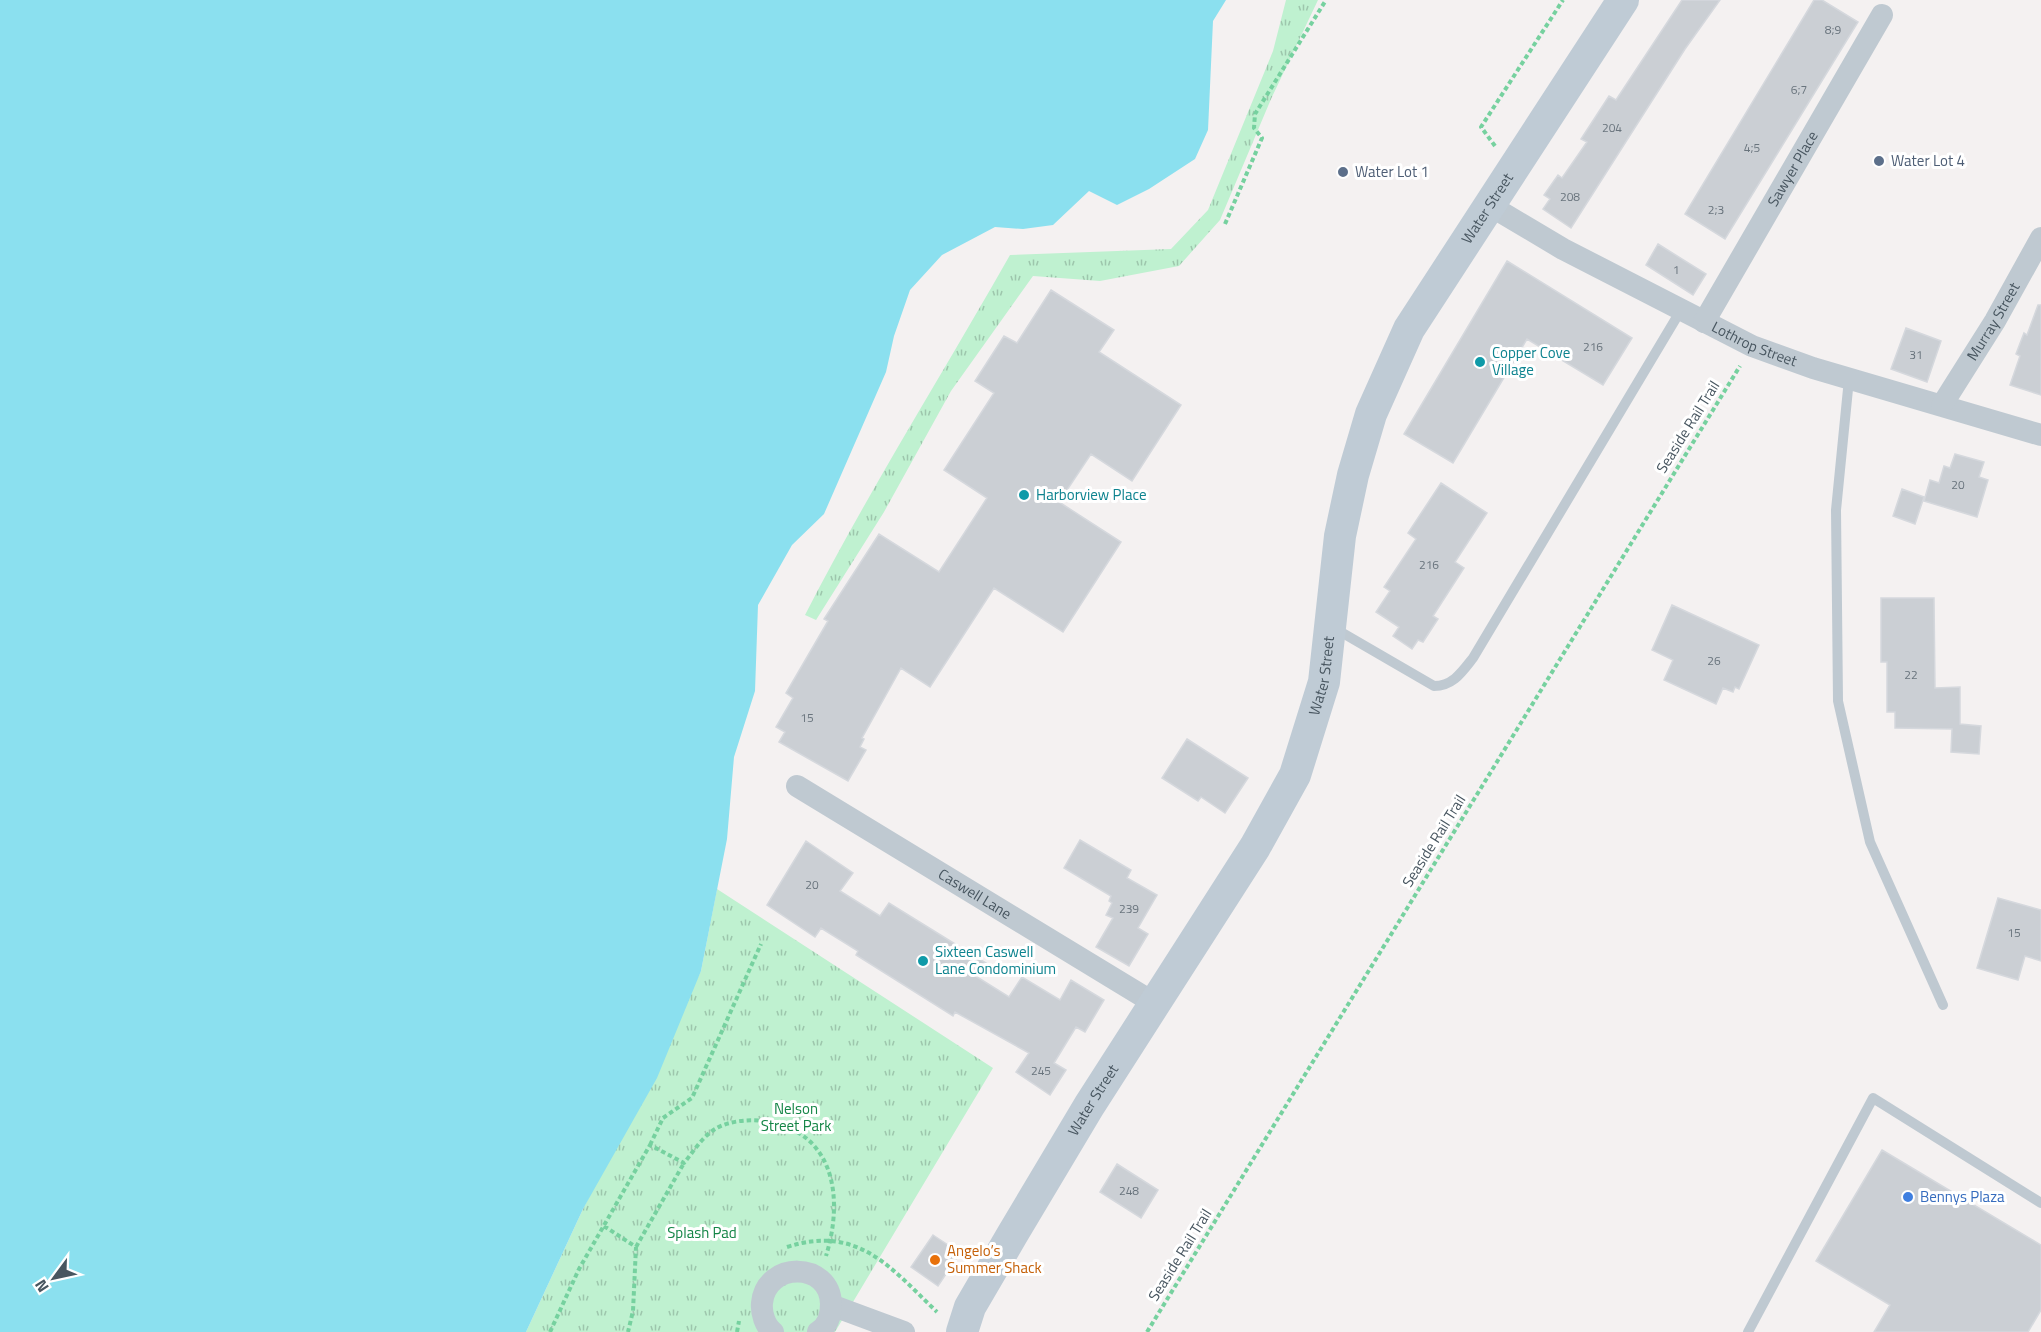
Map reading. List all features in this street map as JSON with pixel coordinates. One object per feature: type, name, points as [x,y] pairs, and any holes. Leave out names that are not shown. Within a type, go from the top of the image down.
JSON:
[{"type":"main road","name":"Water Street","points":[[962,1332],[970,1307],[1012,1235],[1154,1003],[1255,847],[1295,775],[1324,682],[1332,626],[1340,536],[1353,475],[1371,414],[1409,328],[1623,0]]},
{"type":"street","name":"Sawyer Place","points":[[1704,322],[1882,15]]},
{"type":"street","name":"Lothrop Street","points":[[1489,206],[1563,249],[1752,346],[1849,379],[2041,435]]},
{"type":"street","name":"Murray Street","points":[[1942,405],[1995,321],[2041,238]]},
{"type":"street","name":"Caswell Lane","points":[[797,786],[1154,1003]]},
{"type":"street","points":[[773,1332],[761,1312],[763,1294],[774,1278],[786,1271],[806,1271],[819,1278],[830,1296],[831,1315],[824,1329],[818,1332]]},
{"type":"street","points":[[831,1305],[904,1332]]},
{"type":"lane","points":[[1332,626],[1434,686],[1445,686],[1459,676],[1473,658],[1681,310]]},
{"type":"lane","points":[[1849,379],[1836,510],[1838,700],[1870,842],[1943,1005]]},
{"type":"lane","points":[[1748,1332],[1873,1098],[2041,1203]]},
{"type":"path","points":[[1225,224],[1262,138],[1254,129],[1255,114],[1326,0]]},
{"type":"path","name":"Seaside Rail Trail","points":[[1147,1332],[1742,363]]},
{"type":"path","points":[[550,1332],[579,1269],[663,1118],[692,1098],[761,944]]},
{"type":"path","points":[[628,1332],[633,1311],[636,1246],[684,1163],[707,1135],[716,1128],[734,1122],[754,1120],[778,1123],[801,1134],[817,1149],[829,1171],[836,1204],[831,1240],[819,1278]]},
{"type":"path","points":[[650,1145],[684,1163]]},
{"type":"path","points":[[604,1226],[636,1246]]},
{"type":"path","points":[[831,1240],[853,1244],[886,1263],[937,1312]]},
{"type":"green space","points":[[1286,0],[1318,0],[1271,99],[1220,220],[1179,266],[1100,281],[1033,276],[951,391],[884,512],[816,620],[805,615],[880,479],[1010,255],[1171,249],[1208,210],[1273,51]]},
{"type":"green space","name":"Nelson Street Park","points":[[717,889],[993,1068],[835,1332],[526,1332],[583,1209],[701,971]]},
{"type":"water","points":[[0,0],[1226,0],[1213,21],[1208,130],[1195,159],[1149,189],[1117,205],[1089,191],[1053,225],[1023,229],[995,227],[942,255],[910,290],[894,336],[886,372],[824,514],[792,545],[758,605],[755,691],[734,757],[727,839],[701,971],[657,1078],[583,1209],[526,1332],[0,1332]]},
{"type":"building","points":[[1682,0],[1720,0],[1685,49],[1571,228],[1543,209],[1550,199],[1544,195],[1558,175],[1562,178],[1587,142],[1581,139],[1609,96],[1616,100]]},
{"type":"building","points":[[1814,0],[1822,0],[1858,22],[1725,239],[1685,214]]},
{"type":"building","points":[[1658,244],[1706,274],[1693,295],[1646,265]]},
{"type":"building","name":"Copper Cove Village","points":[[1507,261],[1632,338],[1603,385],[1527,339],[1453,463],[1404,434]]},
{"type":"building","name":"Harborview Place","points":[[1051,290],[1114,330],[1099,352],[1181,405],[1132,481],[1091,454],[1059,502],[1121,542],[1063,632],[994,588],[930,687],[901,668],[862,738],[864,739],[860,747],[866,750],[848,781],[779,742],[785,732],[776,727],[793,698],[786,693],[828,621],[824,619],[879,534],[939,572],[987,498],[944,470],[994,393],[975,381],[1004,336],[1017,343]]},
{"type":"building","points":[[2038,305],[2041,305],[2041,395],[2010,385],[2020,356],[2016,354],[2024,333],[2027,335]]},
{"type":"building","points":[[1906,328],[1941,341],[1927,382],[1891,369]]},
{"type":"building","points":[[1955,454],[1984,462],[1979,477],[1988,480],[1977,517],[1924,501],[1930,480],[1939,483],[1944,466],[1950,468]]},
{"type":"building","points":[[1441,483],[1487,513],[1455,562],[1464,568],[1433,616],[1438,619],[1423,642],[1418,640],[1412,649],[1393,636],[1399,627],[1376,612],[1390,591],[1384,587],[1416,539],[1408,533]]},
{"type":"building","points":[[1902,489],[1924,497],[1915,524],[1893,516]]},
{"type":"building","points":[[1881,598],[1934,598],[1935,688],[1960,687],[1960,724],[1981,726],[1979,754],[1951,752],[1952,729],[1895,728],[1895,712],[1887,712],[1887,662],[1881,662]]},
{"type":"building","points":[[1672,605],[1759,645],[1739,689],[1735,687],[1733,692],[1723,688],[1716,704],[1664,680],[1673,660],[1652,650]]},
{"type":"building","points":[[1187,739],[1248,778],[1225,813],[1201,797],[1198,801],[1162,778]]},
{"type":"building","points":[[1080,840],[1131,870],[1127,878],[1157,895],[1138,928],[1148,934],[1129,966],[1096,947],[1113,918],[1106,915],[1112,903],[1109,901],[1111,896],[1064,868]]},
{"type":"building","points":[[806,841],[853,873],[840,891],[880,916],[889,903],[986,963],[977,977],[1009,997],[1022,977],[1060,1000],[1071,980],[1104,1000],[1085,1032],[1076,1027],[1054,1063],[1066,1070],[1050,1095],[1016,1072],[1029,1053],[955,1012],[953,1016],[856,955],[858,951],[821,928],[815,937],[767,905]]},
{"type":"building","points":[[1998,898],[2041,910],[2041,961],[2025,956],[2018,980],[1977,968]]},
{"type":"building","name":"Bennys Plaza","points":[[1882,1150],[2041,1245],[2041,1310],[2028,1332],[1874,1332],[1890,1305],[1816,1261]]},
{"type":"building","points":[[1117,1164],[1158,1190],[1141,1218],[1100,1192]]},
{"type":"building","name":"Angelo’s Summer Shack","points":[[933,1235],[960,1253],[938,1286],[911,1267]]},
{"type":"place","name":"Water Lot 4","points":[[1879,161]]},
{"type":"place","name":"Water Lot 1","points":[[1343,172]]},
{"type":"place","name":"Copper Cove Village","points":[[1480,362]]},
{"type":"place","name":"Harborview Place","points":[[1024,495]]},
{"type":"place","name":"Sixteen Caswell Lane Condominium","points":[[923,961]]},
{"type":"place","name":"Bennys Plaza","points":[[1908,1197]]},
{"type":"place","name":"Angelo’s Summer Shack","points":[[935,1260]]},
{"type":"park label","name":"Splash Pad","points":[[702,1233]]}]
